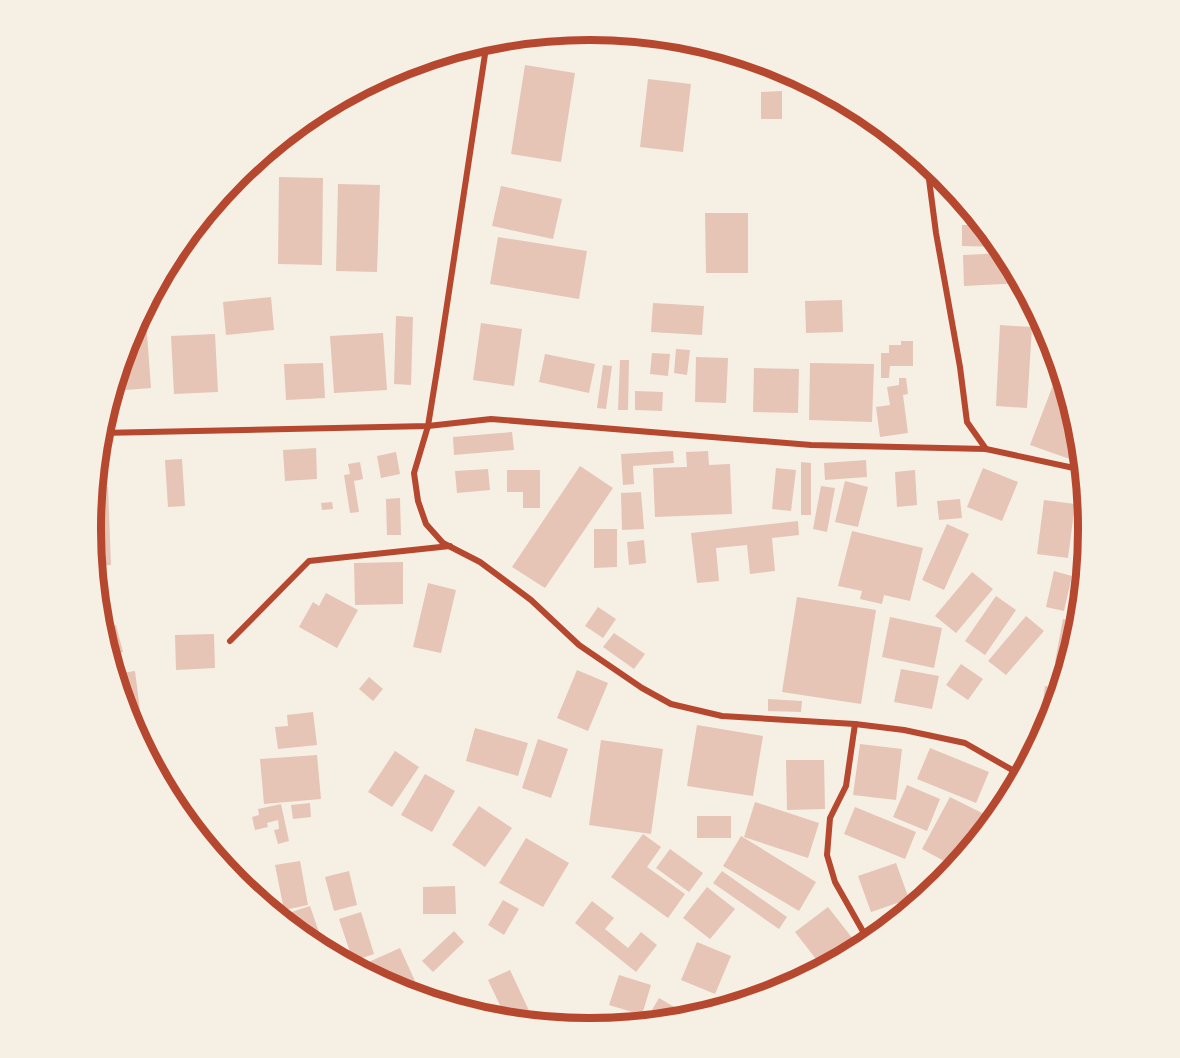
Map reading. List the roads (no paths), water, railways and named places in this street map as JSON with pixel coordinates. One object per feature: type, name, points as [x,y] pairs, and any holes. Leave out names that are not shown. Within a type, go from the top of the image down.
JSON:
[{"type":"street","points":[[485,52],[428,426],[414,473],[418,501],[426,524],[443,543],[480,562],[523,594],[579,645],[642,688],[671,704],[722,716],[855,724],[904,730],[965,743],[1014,771]]},
{"type":"street","points":[[929,178],[967,422],[986,449]]},
{"type":"street","points":[[111,433],[428,426],[491,419],[811,445],[986,449],[1074,468]]},
{"type":"street","points":[[230,641],[309,561],[450,546]]},
{"type":"street","points":[[855,724],[846,786],[830,818],[827,855],[835,882],[864,933]]}]
